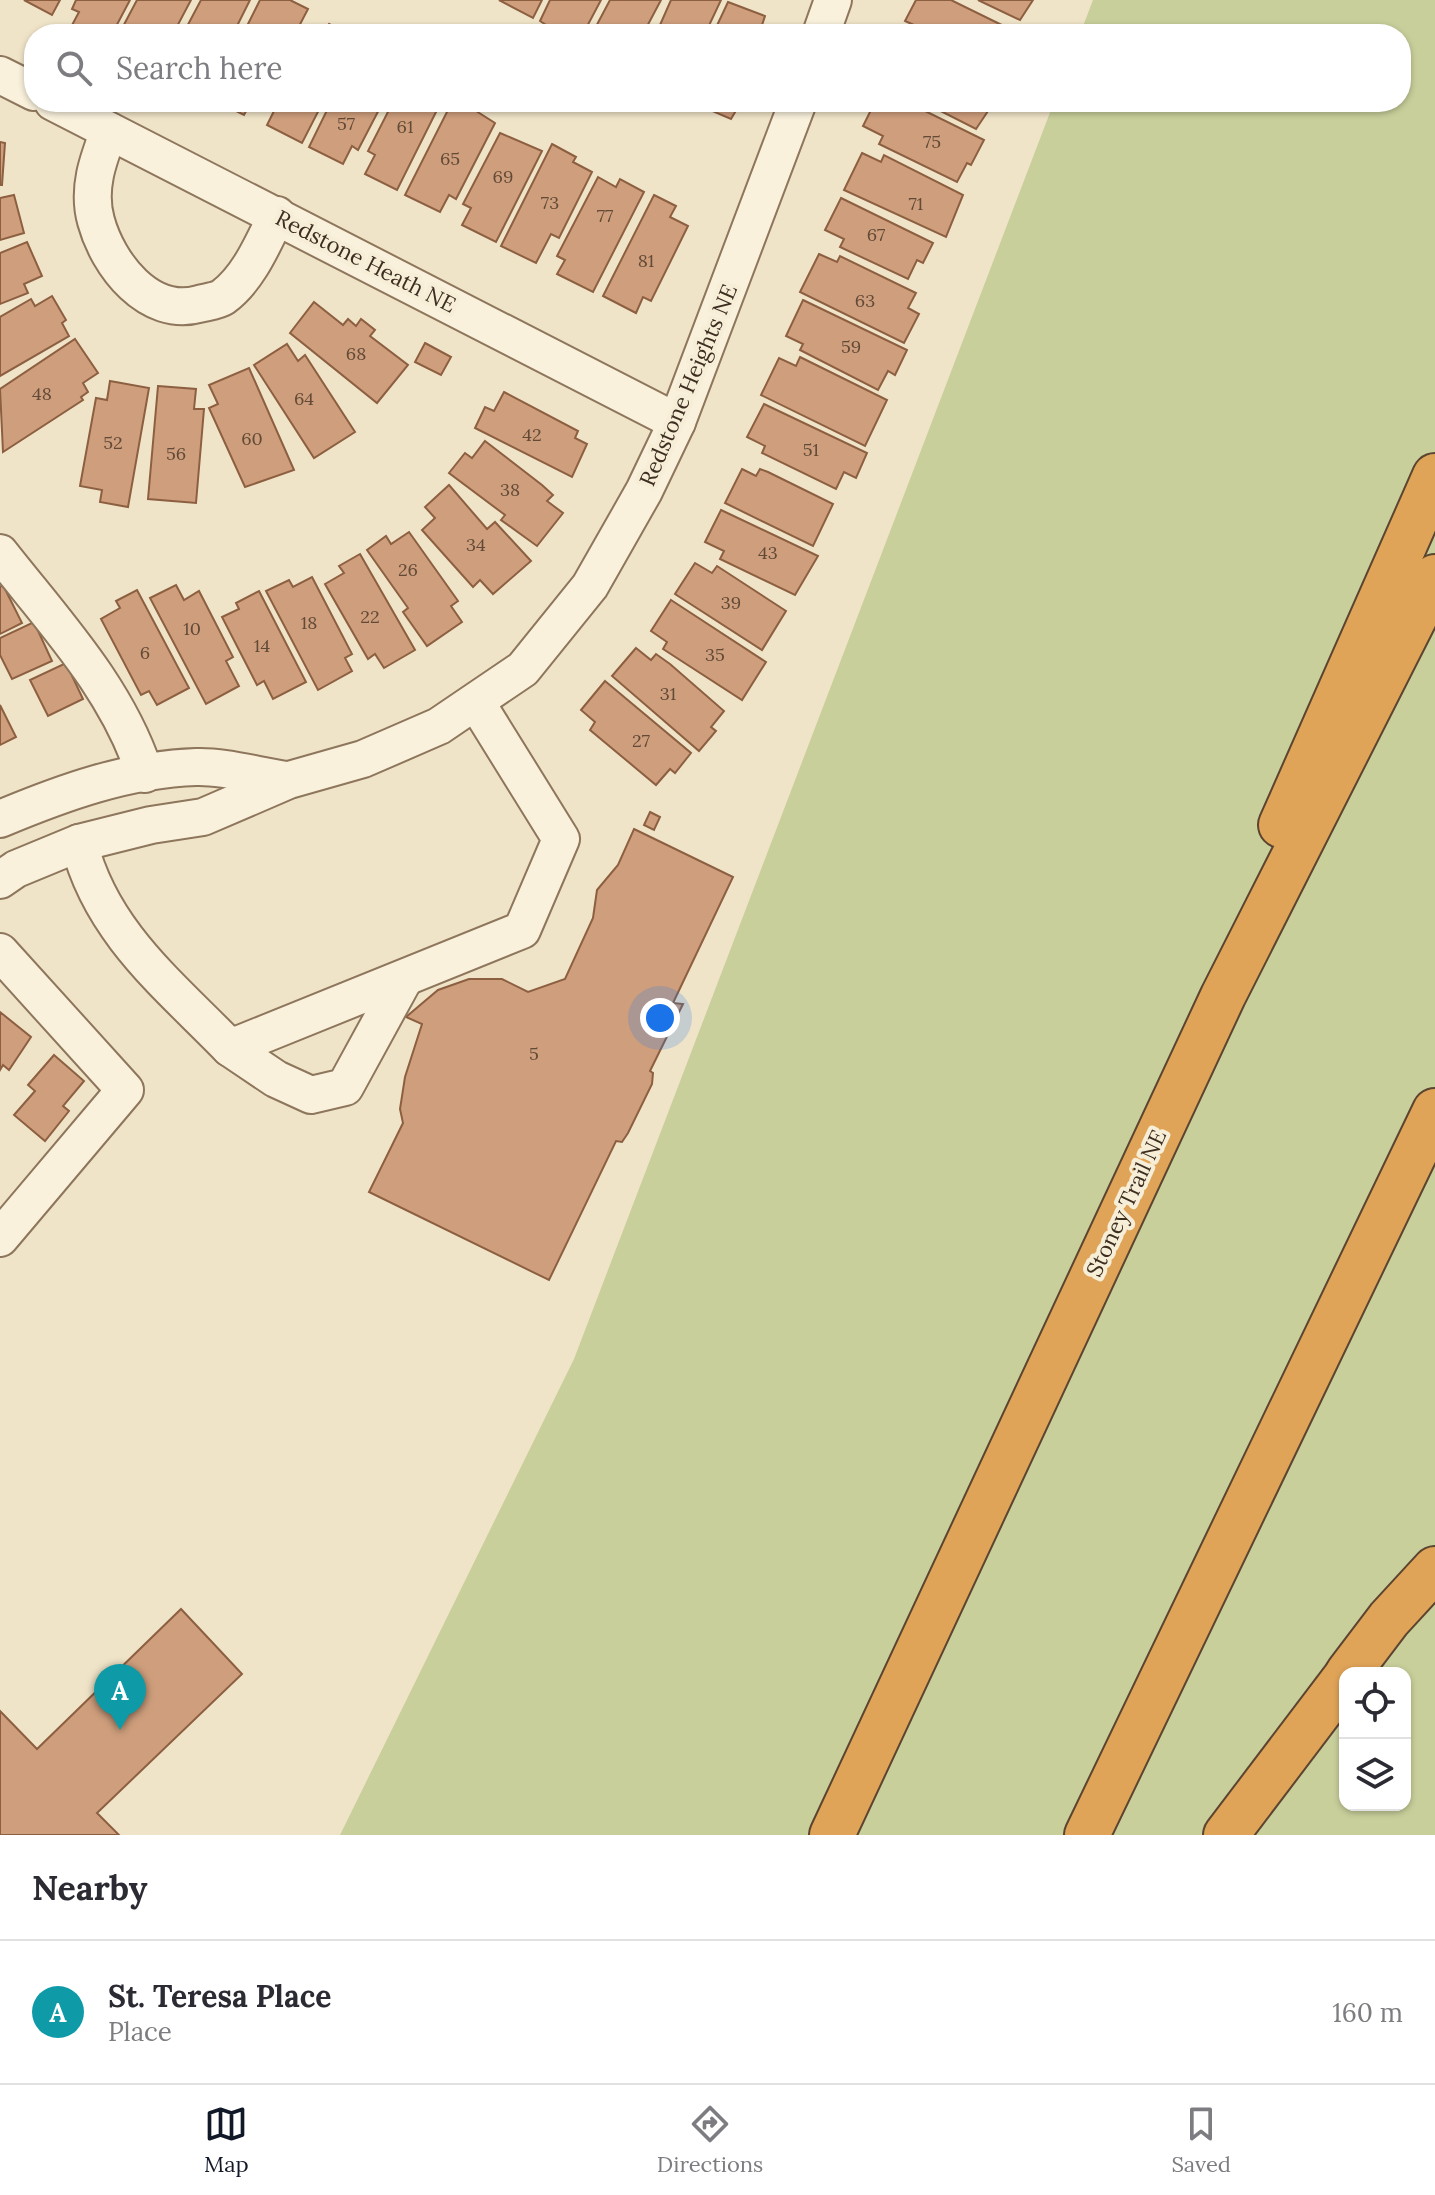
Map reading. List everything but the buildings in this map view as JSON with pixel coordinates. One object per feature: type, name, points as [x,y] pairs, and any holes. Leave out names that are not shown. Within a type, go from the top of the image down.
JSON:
[{"type":"highway","points":[[1223,996],[1275,838],[1435,476]]},
{"type":"highway","name":"Stoney Trail NE","points":[[832,1835],[1223,996],[1435,577]]},
{"type":"highway","points":[[1087,1835],[1435,1111]]},
{"type":"highway","points":[[1353,1667],[1389,1619],[1435,1569]]},
{"type":"highway","points":[[1226,1835],[1339,1686]]},
{"type":"street","points":[[825,24],[833,0]]},
{"type":"street","points":[[0,75],[24,87]]},
{"type":"street","name":"Redstone Heath NE","points":[[72,112],[677,422]]},
{"type":"street","name":"Redstone Heights NE","points":[[0,880],[16,869],[79,843],[151,825],[203,817],[289,780],[363,759],[439,726],[523,669],[590,586],[644,491],[677,422],[794,112]]},
{"type":"street","points":[[109,131],[93,170],[95,219],[115,265],[148,297],[183,309],[222,298],[255,260],[277,215]]},
{"type":"street","points":[[0,553],[90,665],[122,715],[145,774]]},
{"type":"street","points":[[230,1048],[403,981],[522,930],[561,839],[476,702]]},
{"type":"street","name":"Redstone Heights NE","points":[[0,819],[53,797],[112,779],[145,774],[197,767],[289,780]]},
{"type":"street","points":[[79,843],[95,894],[127,943],[230,1048],[276,1079],[311,1095],[345,1087],[403,981]]},
{"type":"street","points":[[0,952],[125,1090],[0,1238]]},
{"type":"green space","points":[[1093,0],[1435,0],[1435,1835],[340,1835],[574,1359],[1050,112],[1411,112],[1411,24],[1084,24]]},
{"type":"place","name":"St. Teresa Place","points":[[120,1730]]}]
